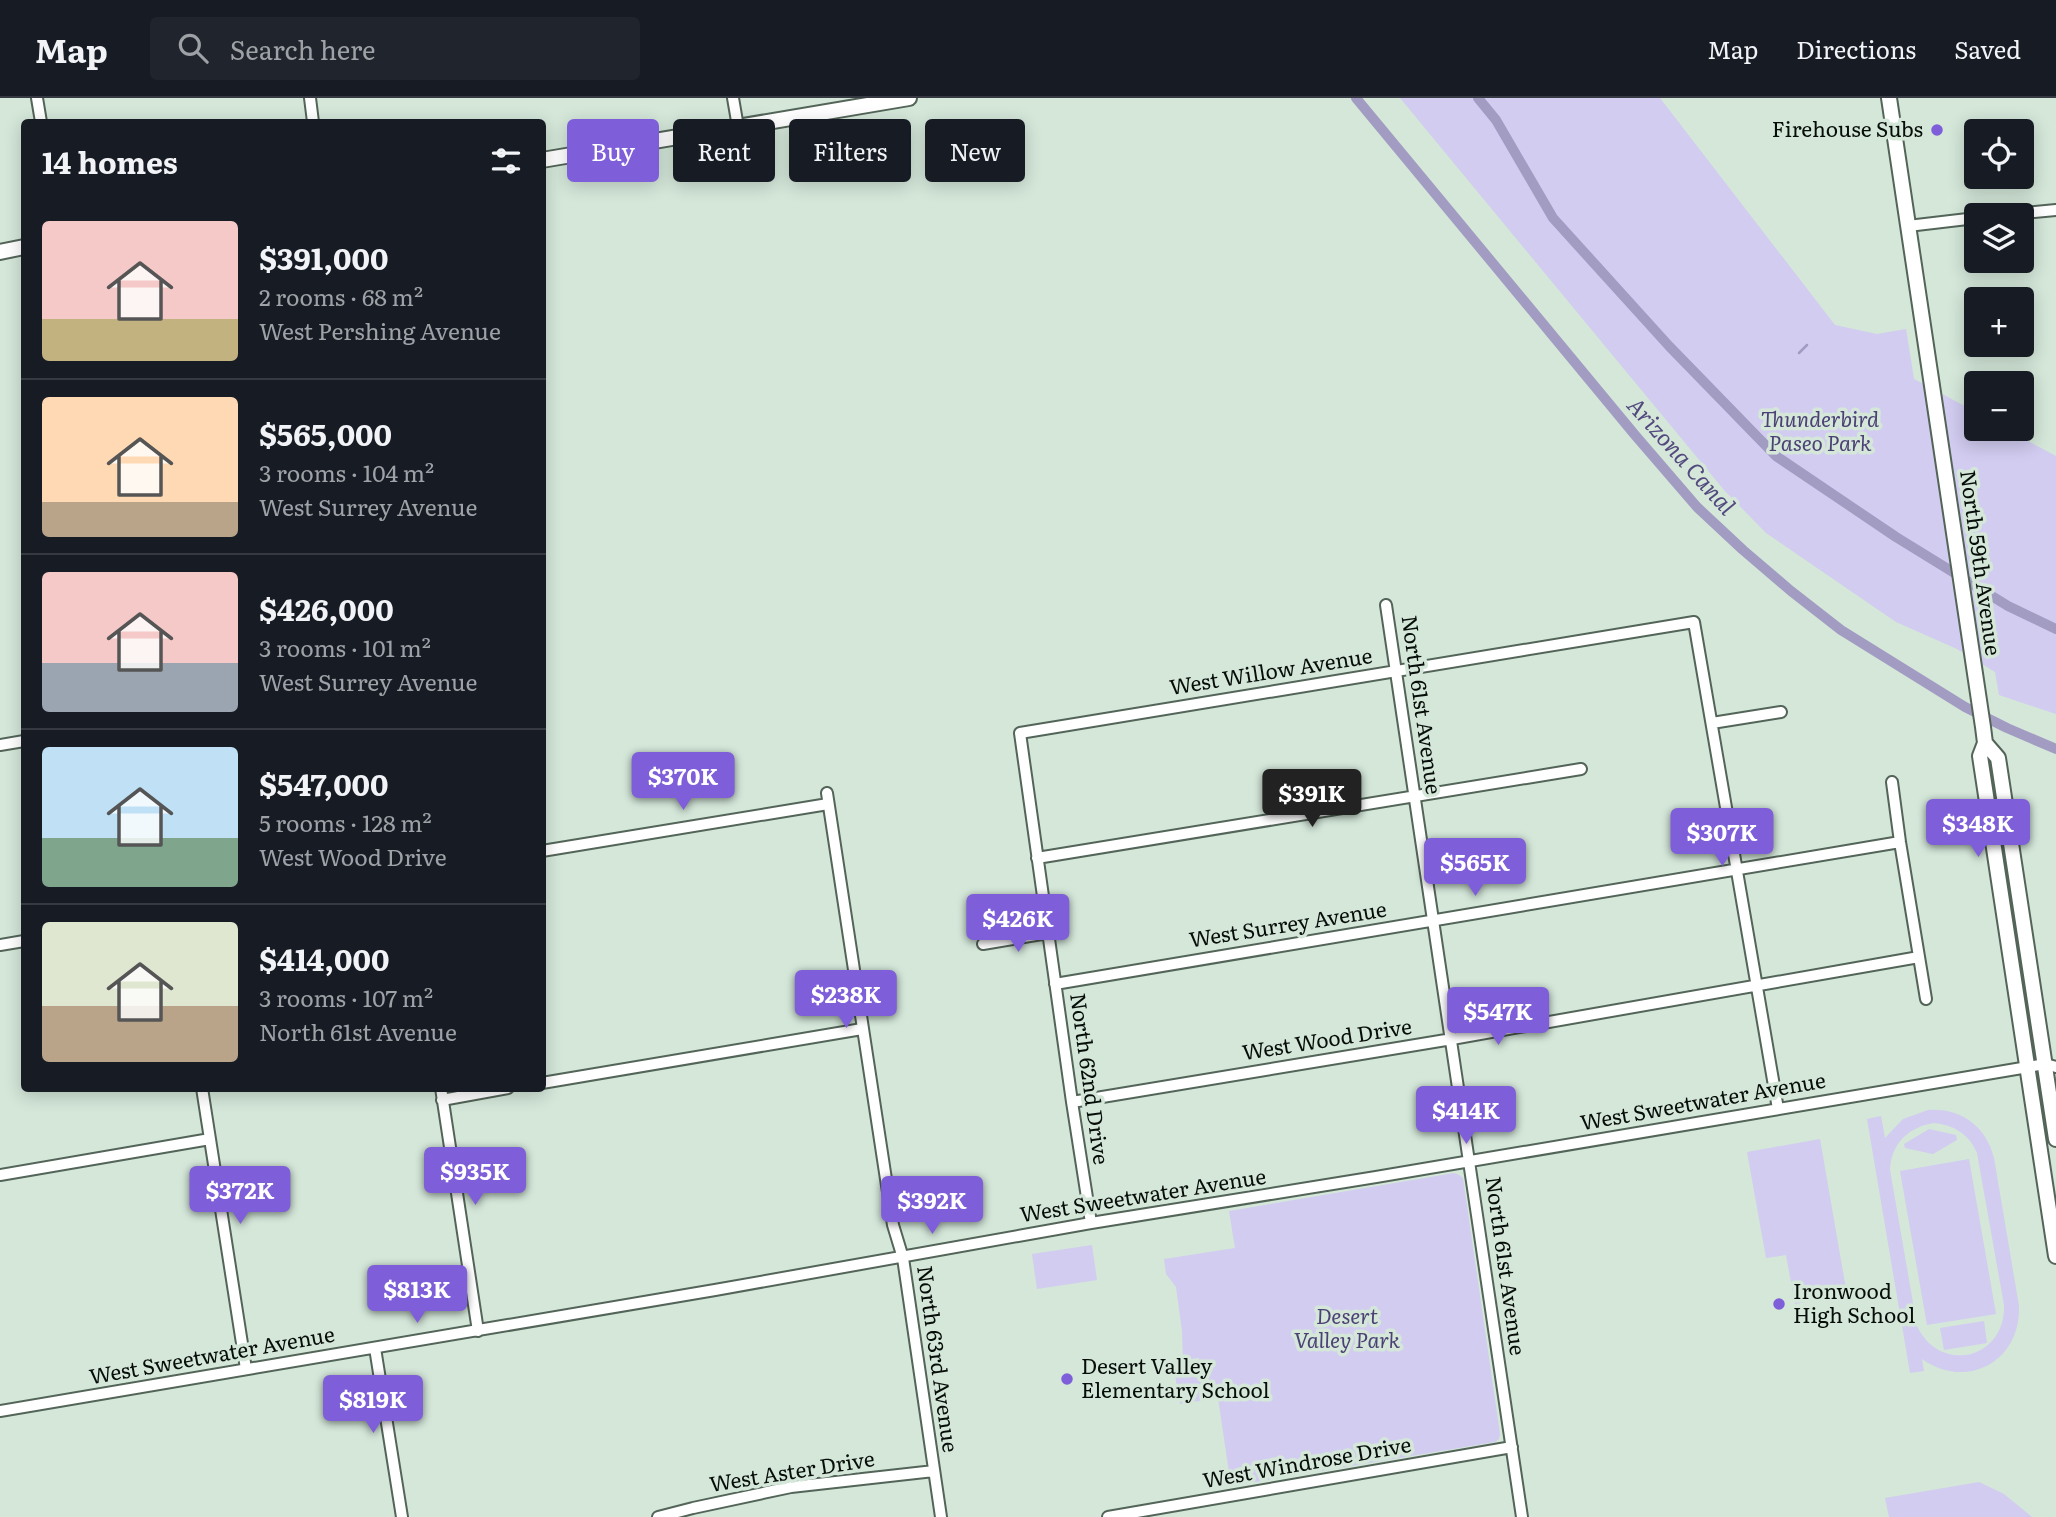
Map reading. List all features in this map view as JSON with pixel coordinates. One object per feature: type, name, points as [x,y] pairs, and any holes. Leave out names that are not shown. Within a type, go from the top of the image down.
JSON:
[{"type":"main road","points":[[775,121],[909,98]]},
{"type":"main road","name":"North 59th Avenue","points":[[1889,98],[1983,727],[1985,743],[1980,756],[2056,1256]]},
{"type":"main road","points":[[546,159],[673,138]]},
{"type":"main road","points":[[0,252],[21,248]]},
{"type":"main road","name":"North 59th Avenue","points":[[1985,743],[1998,758],[2052,1063],[2056,1139]]},
{"type":"street","points":[[37,98],[40,119]]},
{"type":"street","points":[[310,98],[313,119]]},
{"type":"street","points":[[733,98],[737,119]]},
{"type":"street","points":[[2034,212],[2056,210]]},
{"type":"street","points":[[1908,226],[1964,219]]},
{"type":"street","name":"North 61st Avenue","points":[[1386,605],[1522,1517]]},
{"type":"street","name":"West Willow Avenue","points":[[1020,733],[1694,622],[1712,723]]},
{"type":"street","points":[[1778,1109],[1712,723],[1781,712]]},
{"type":"street","name":"North 62nd Drive","points":[[1020,733],[1091,1223]]},
{"type":"street","points":[[0,745],[21,742]]},
{"type":"street","points":[[1037,859],[1581,768]]},
{"type":"street","points":[[1892,782],[1926,999]]},
{"type":"street","name":"North 63rd Avenue","points":[[546,850],[828,798],[893,1225],[903,1258],[941,1517]]},
{"type":"street","name":"West Surrey Avenue","points":[[1055,984],[1900,842]]},
{"type":"street","points":[[983,944],[1048,933]]},
{"type":"street","points":[[0,945],[21,942]]},
{"type":"street","name":"West Wood Drive","points":[[1072,1102],[1919,957]]},
{"type":"street","points":[[546,1082],[862,1029]]},
{"type":"street","name":"West Sweetwater Avenue","points":[[0,1411],[903,1258],[1091,1223],[2052,1063]]},
{"type":"street","points":[[203,1092],[246,1369]]},
{"type":"street","points":[[463,1092],[441,1094],[478,1331]]},
{"type":"street","points":[[0,1175],[210,1139]]},
{"type":"street","points":[[375,1348],[402,1517]]},
{"type":"street","name":"West Windrose Drive","points":[[1108,1517],[1512,1447]]},
{"type":"street","name":"West Aster Drive","points":[[658,1517],[791,1488],[934,1471]]},
{"type":"green space","name":"Thunderbird Paseo Park","points":[[1400,98],[1660,98],[1835,325],[1877,334],[1906,329],[1914,379],[1964,406],[1964,441],[2028,441],[2056,456],[2056,714],[1999,695],[1995,672],[1957,649],[1896,622],[1766,533],[1724,490]]},
{"type":"green space","points":[[1928,1110],[1951,1112],[1961,1116],[1978,1128],[1994,1158],[2019,1306],[2017,1325],[2011,1342],[2001,1355],[1988,1365],[1973,1371],[1956,1372],[1939,1368],[1922,1359],[1924,1371],[1910,1373],[1867,1119],[1881,1116],[1885,1138],[1903,1119]],"holes":[[[1941,1124],[1954,1128],[1965,1136],[1977,1153],[2004,1305],[2002,1323],[1994,1338],[1983,1348],[1970,1354],[1955,1355],[1941,1351],[1927,1341],[1917,1326],[1890,1170],[1894,1152],[1903,1138],[1916,1128]]]},
{"type":"green space","points":[[1929,1129],[1956,1135],[1957,1140],[1933,1154],[1905,1148],[1904,1144]]},
{"type":"green space","points":[[1820,1139],[1847,1295],[1795,1304],[1786,1255],[1766,1258],[1747,1152]]},
{"type":"green space","points":[[1969,1159],[1996,1314],[1927,1325],[1900,1171]]},
{"type":"green space","name":"Desert Valley Park","points":[[1454,1173],[1463,1178],[1499,1439],[1495,1442],[1231,1486],[1218,1398],[1206,1399],[1199,1358],[1183,1360],[1176,1287],[1166,1274],[1164,1259],[1235,1248],[1229,1211]]},
{"type":"green space","points":[[1092,1245],[1097,1280],[1037,1289],[1032,1254]]},
{"type":"green space","points":[[1984,1321],[1987,1343],[1944,1350],[1940,1328]]},
{"type":"green space","points":[[1198,1360],[1205,1400],[1180,1404],[1173,1364]]},
{"type":"green space","points":[[1979,1482],[2004,1494],[2032,1517],[1889,1517],[1885,1498]]},
{"type":"waterway","name":"Arizona Canal","points":[[1356,98],[1635,435],[1697,507],[1743,550],[1841,630],[1965,707],[2056,749]]},
{"type":"waterway","points":[[1478,98],[1496,120],[1553,218],[1669,346],[1776,456],[1896,537],[2008,606],[2056,629]]},
{"type":"waterway","points":[[1799,353],[1807,345]]},
{"type":"place","name":"Firehouse Subs","points":[[1937,130]]},
{"type":"place","name":"Ironwood High School","points":[[1779,1304]]},
{"type":"place","name":"Desert Valley Elementary School","points":[[1067,1379]]}]
